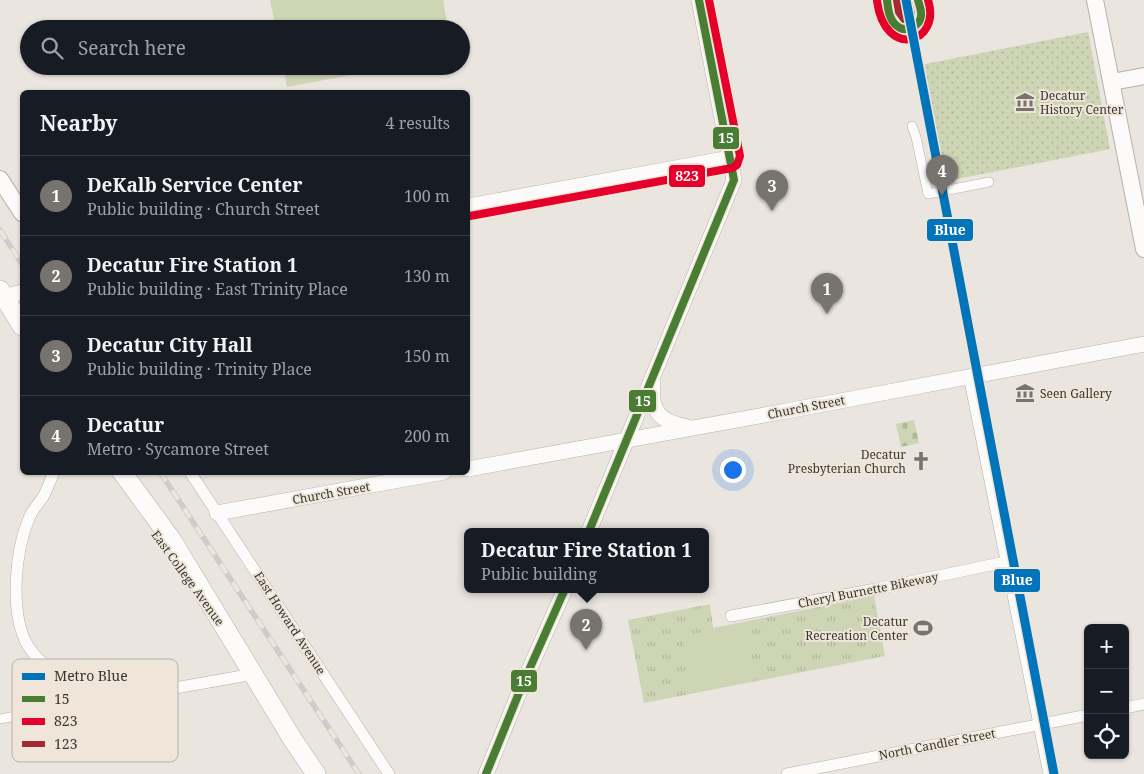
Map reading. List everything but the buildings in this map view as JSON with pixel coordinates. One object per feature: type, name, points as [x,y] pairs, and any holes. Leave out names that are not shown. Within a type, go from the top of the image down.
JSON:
[{"type":"main road","points":[[1095,0],[1144,249]]},
{"type":"main road","points":[[1112,82],[1144,76]]},
{"type":"main road","points":[[0,178],[20,210]]},
{"type":"main road","points":[[7,294],[20,322]]},
{"type":"main road","name":"East College Avenue","points":[[123,475],[158,539],[226,631],[316,774]]},
{"type":"street","points":[[590,528],[734,180],[699,0]]},
{"type":"street","points":[[887,0],[892,21],[895,26],[904,30],[910,29],[919,23],[922,12],[918,0]]},
{"type":"street","points":[[912,126],[928,194],[989,182]]},
{"type":"street","points":[[470,206],[730,158]]},
{"type":"street","name":"Church Street","points":[[470,468],[1144,344]]},
{"type":"street","points":[[655,373],[653,400],[657,412],[668,422],[692,428]]},
{"type":"street","points":[[969,376],[1049,774]]},
{"type":"street","points":[[38,659],[27,645],[21,627],[17,604],[16,569],[21,540],[31,514],[44,495],[53,475]]},
{"type":"street","name":"East Howard Avenue","points":[[192,475],[389,774]]},
{"type":"street","name":"Church Street","points":[[217,513],[427,475]]},
{"type":"street","name":"Cheryl Burnette Bikeway","points":[[731,616],[876,589],[1005,562]]},
{"type":"street","points":[[486,774],[521,688],[563,593]]},
{"type":"street","points":[[178,687],[254,674]]},
{"type":"street","points":[[1129,707],[1144,704]]},
{"type":"street","name":"North Candler Street","points":[[787,774],[1084,716]]},
{"type":"green space","points":[[270,0],[443,0],[446,20],[274,20]]},
{"type":"green space","points":[[1088,32],[1110,149],[937,183],[915,66]]},
{"type":"green space","points":[[285,75],[351,75],[287,87]]},
{"type":"green space","points":[[914,420],[919,443],[901,447],[896,424]]},
{"type":"green space","points":[[874,596],[885,656],[644,703],[628,620],[710,604],[713,628]]},
{"type":"green space","points":[[746,624],[756,680],[694,693],[682,636]]},
{"type":"railway","points":[[0,230],[20,261]]},
{"type":"railway","points":[[162,475],[359,774]]},
{"type":"metro line","name":"Blue","points":[[906,0],[1054,774]]},
{"type":"transit line","name":"15","points":[[590,528],[734,180],[699,0]]},
{"type":"transit line","name":"823","points":[[470,216],[732,168],[737,165],[740,156],[709,0]]},
{"type":"transit line","name":"15","points":[[887,0],[892,21],[904,29],[912,28],[920,20],[921,12],[918,0]]},
{"type":"transit line","name":"123","points":[[897,0],[899,12],[904,19],[909,18],[911,14],[908,2]]},
{"type":"transit line","name":"823","points":[[877,1],[882,20],[890,32],[900,38],[911,39],[920,35],[927,27],[930,15],[928,0]]},
{"type":"transit line","name":"15","points":[[486,774],[521,688],[563,593]]},
{"type":"place","name":"Decatur History Center","points":[[1025,102]]},
{"type":"place","name":"Decatur","points":[[942,196]]},
{"type":"place","name":"Decatur City Hall","points":[[772,211]]},
{"type":"place","name":"DeKalb Service Center","points":[[827,314]]},
{"type":"place","name":"Seen Gallery","points":[[1025,393]]},
{"type":"place","name":"Decatur Presbyterian Church","points":[[921,461]]},
{"type":"place","name":"Decatur Recreation Center","points":[[923,628]]},
{"type":"place","name":"Decatur Fire Station 1","points":[[586,650]]}]
